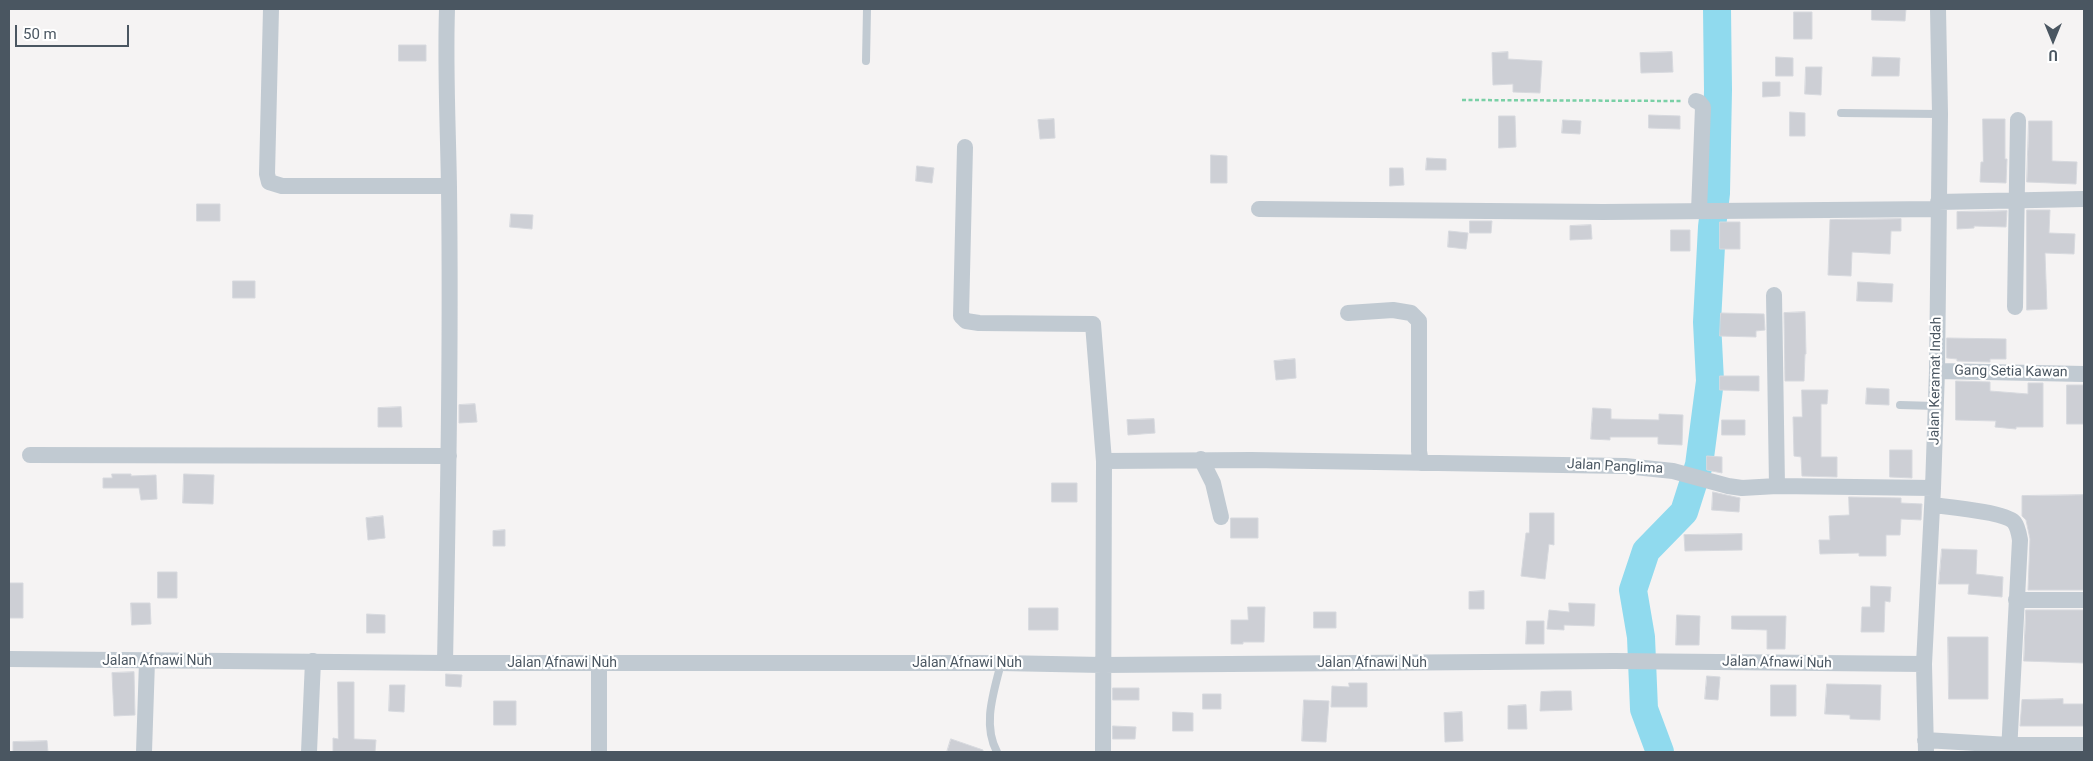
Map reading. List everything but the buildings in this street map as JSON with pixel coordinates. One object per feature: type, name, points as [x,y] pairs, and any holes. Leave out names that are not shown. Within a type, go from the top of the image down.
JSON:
[{"type":"street","points":[[271,9],[267,174],[269,182],[282,186],[449,186]]},
{"type":"street","points":[[445,663],[449,456],[447,9]]},
{"type":"street","name":"Jalan Keramat Indah","points":[[1926,746],[1924,664],[1934,488],[1937,371],[1940,114],[1938,9]]},
{"type":"street","points":[[1696,101],[1703,107],[1702,210]]},
{"type":"street","points":[[2014,307],[2018,200],[2018,120]]},
{"type":"street","points":[[965,147],[961,316],[966,322],[979,323],[1094,324],[1104,461],[1103,752]]},
{"type":"street","points":[[1259,209],[1594,212],[1938,205],[2018,200],[2084,199]]},
{"type":"street","points":[[1774,295],[1778,486]]},
{"type":"street","points":[[1348,313],[1393,310],[1411,313],[1419,321],[1419,451],[1421,463]]},
{"type":"street","name":"Gang Setia Kawan","points":[[1937,371],[2084,374]]},
{"type":"street","points":[[30,455],[449,456]]},
{"type":"street","points":[[1201,460],[1213,483],[1222,517]]},
{"type":"street","name":"Jalan Panglima","points":[[1104,461],[1475,462],[1625,466],[1673,470],[1742,488],[1778,486],[1934,488]]},
{"type":"street","points":[[1933,505],[2000,515],[2013,520],[2018,529],[2020,540],[2009,749]]},
{"type":"street","points":[[2016,600],[2084,600]]},
{"type":"street","name":"Jalan Afnawi Nuh","points":[[9,659],[445,663],[1102,664],[1614,661],[1924,664]]},
{"type":"street","points":[[144,752],[147,661]]},
{"type":"street","points":[[309,752],[313,661]]},
{"type":"street","points":[[599,662],[599,752]]},
{"type":"street","points":[[1926,746],[2009,749],[2084,745]]},
{"type":"lane","points":[[866,61],[867,9]]},
{"type":"lane","points":[[1841,113],[1940,114]]},
{"type":"lane","points":[[1900,405],[1936,406]]},
{"type":"lane","points":[[997,752],[990,736],[989,719],[1001,663]]},
{"type":"path","points":[[1462,100],[1696,101]]},
{"type":"waterway","points":[[1660,752],[1644,709],[1641,637],[1633,590],[1646,551],[1684,512],[1699,465],[1710,381],[1707,322],[1712,227],[1716,193],[1717,9]]}]
